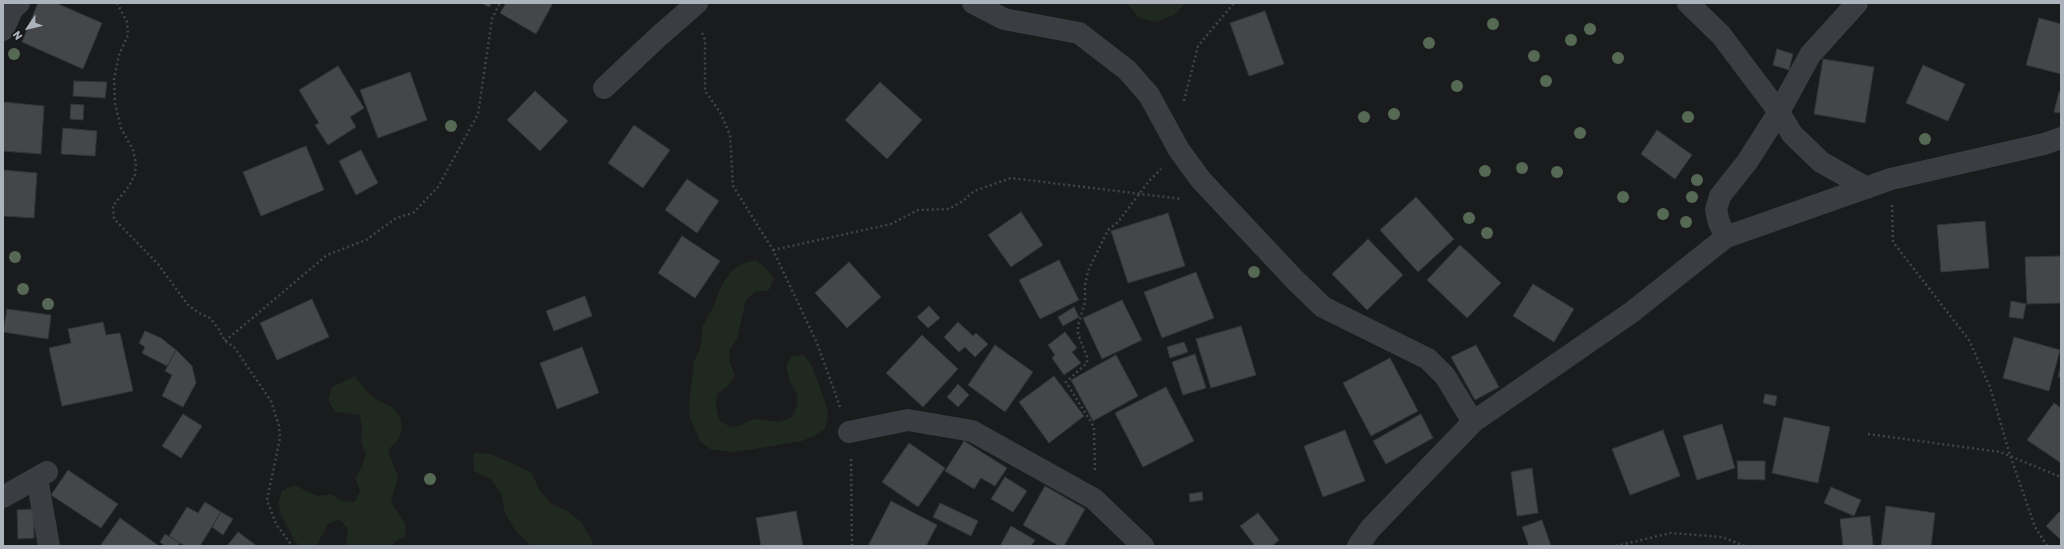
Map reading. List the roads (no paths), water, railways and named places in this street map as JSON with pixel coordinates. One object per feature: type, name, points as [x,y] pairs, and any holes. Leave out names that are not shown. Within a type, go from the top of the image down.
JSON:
[{"type":"street","points":[[3,30],[12,10],[19,3]]},
{"type":"street","points":[[604,88],[658,37],[697,3]]},
{"type":"street","points":[[973,3],[1079,33],[1121,65],[1149,95],[1179,150],[1201,180],[1295,280],[1323,307],[1428,359],[1445,376],[1473,422]]},
{"type":"street","points":[[1688,3],[1721,35],[1779,112],[1792,134],[1821,162],[1867,188]]},
{"type":"street","points":[[1726,237],[1719,223],[1716,210],[1720,196],[1747,162],[1779,112],[1810,55],[1858,3]]},
{"type":"street","points":[[1358,546],[1370,529],[1473,422],[1632,312],[1726,237],[1891,179],[2044,144],[2061,138]]},
{"type":"street","points":[[849,432],[908,420],[972,430],[1094,498],[1143,546]]},
{"type":"street","points":[[3,497],[42,475],[49,546]]}]
